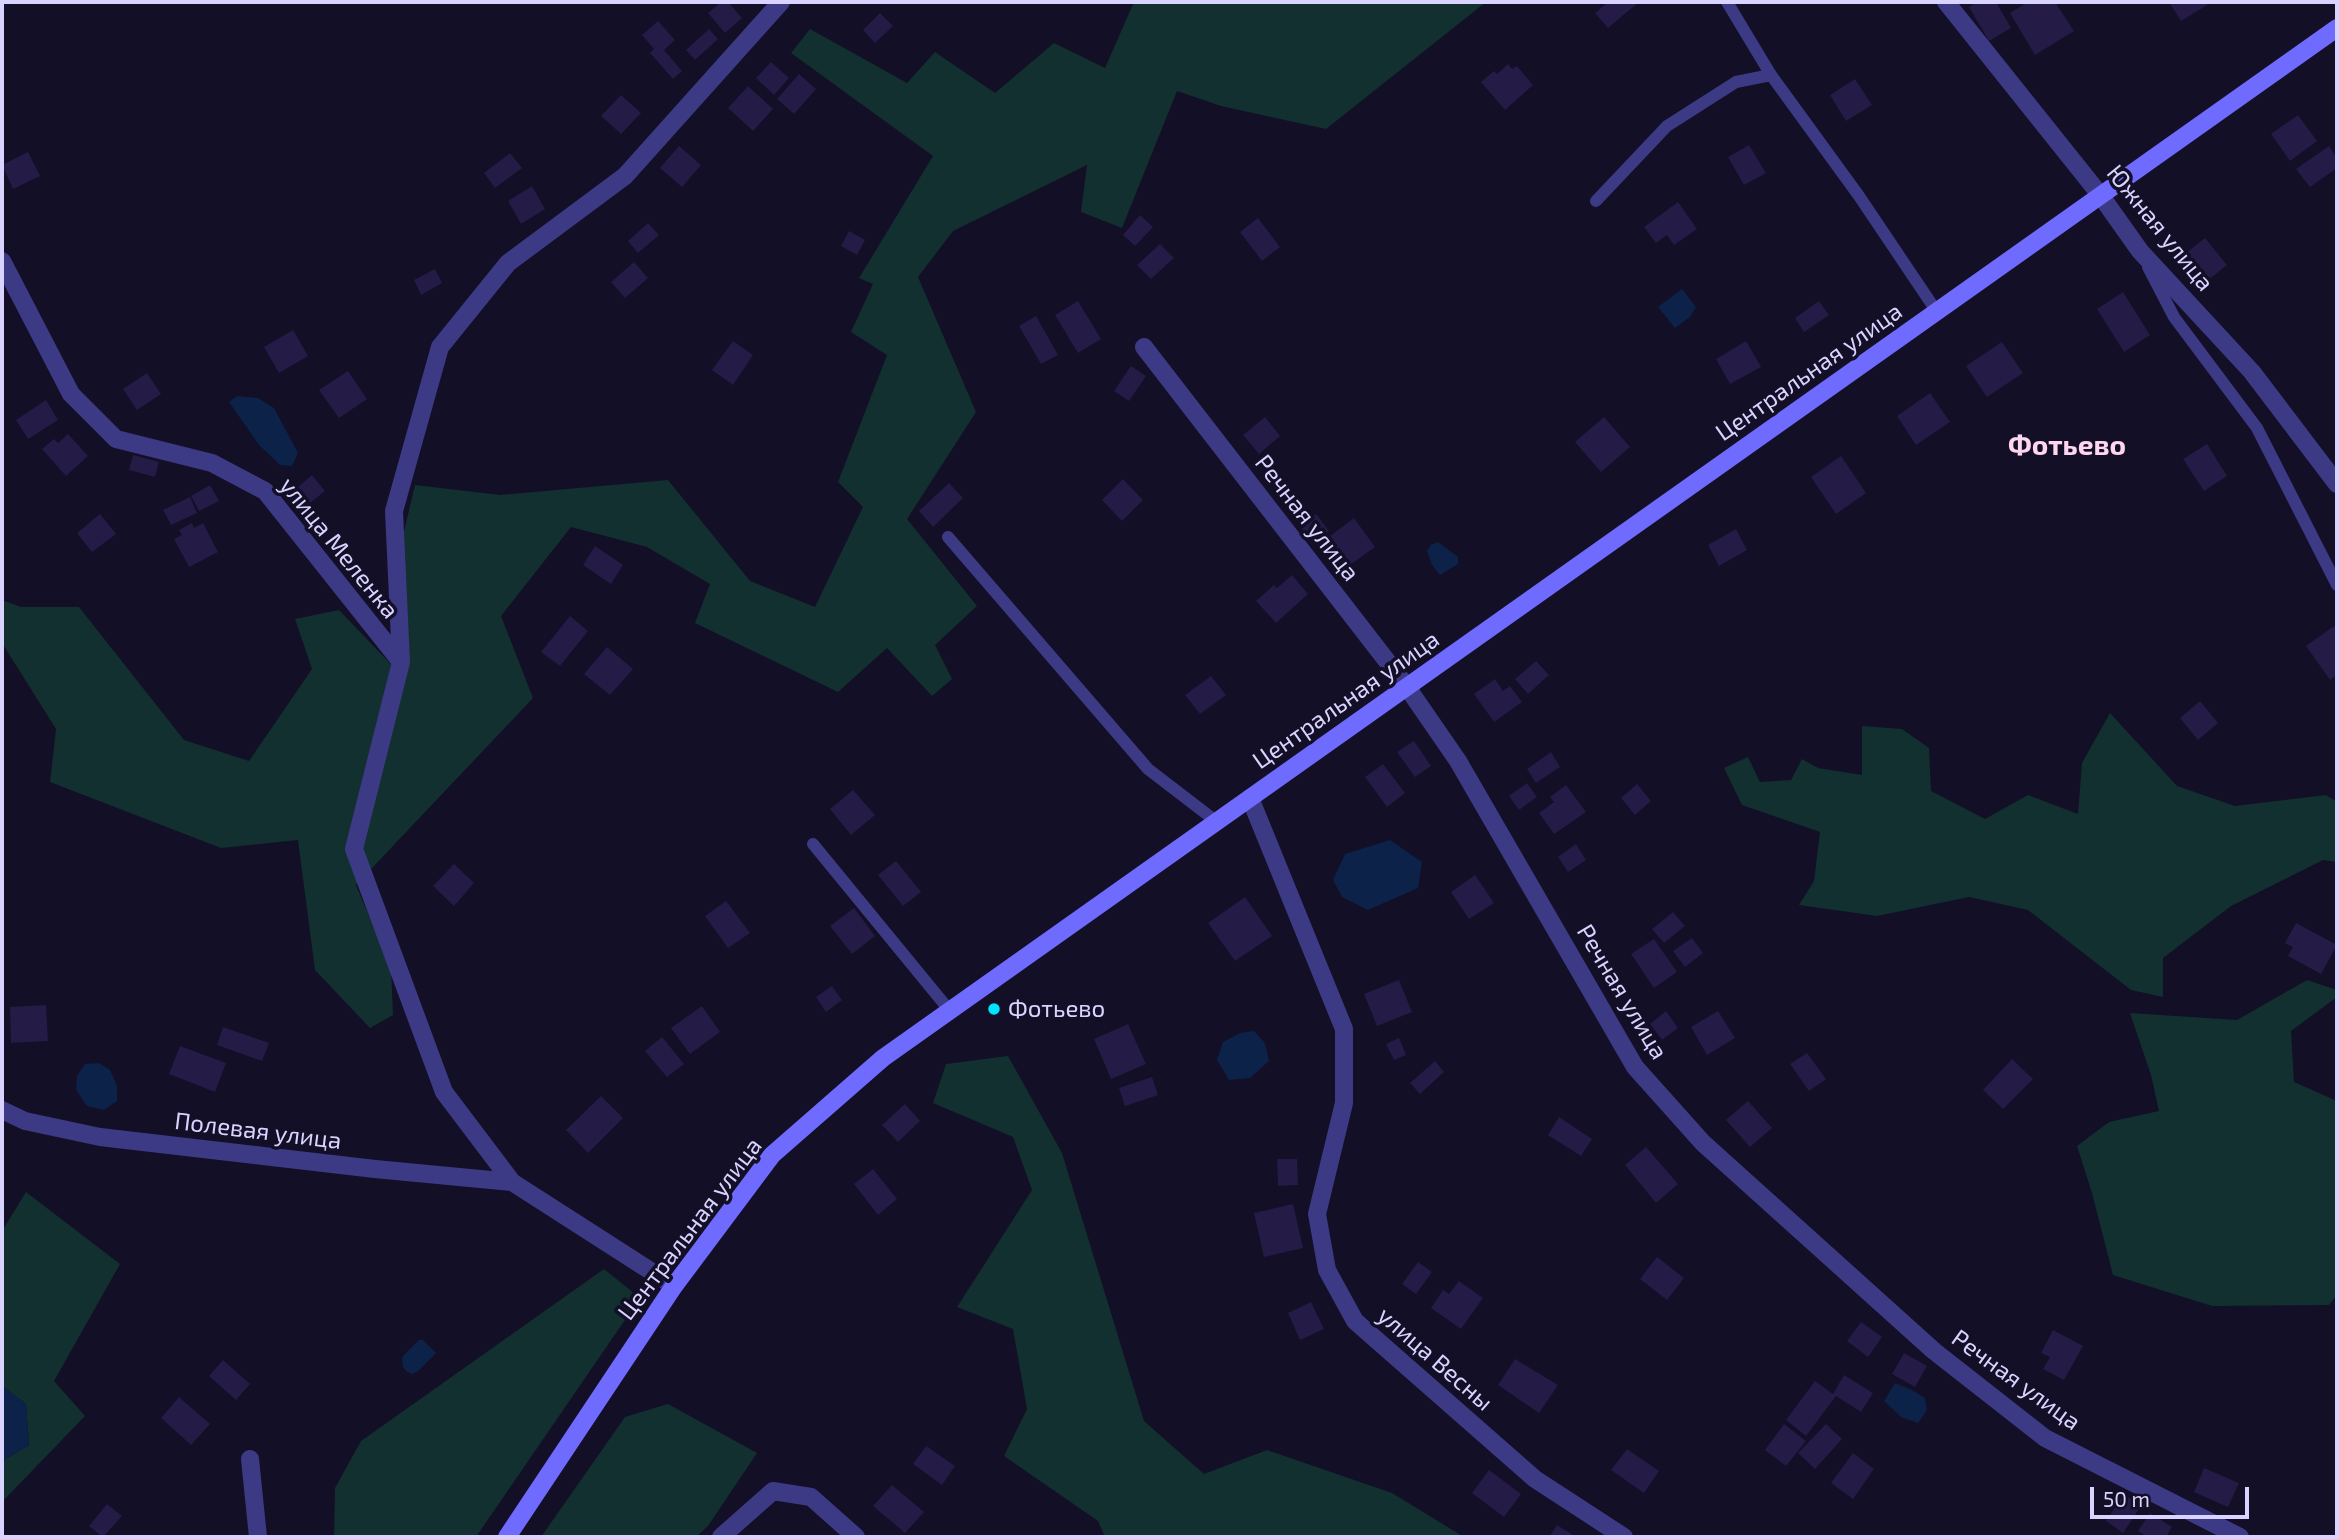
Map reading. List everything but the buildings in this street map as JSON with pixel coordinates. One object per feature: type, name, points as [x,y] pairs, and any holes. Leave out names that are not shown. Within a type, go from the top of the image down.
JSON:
[{"type":"main road","name":"Центральная улица","points":[[508,1537],[674,1286],[772,1155],[883,1058],[2337,28]]},
{"type":"street","points":[[674,1286],[512,1182],[444,1091],[354,849],[401,662],[394,511],[440,347],[508,263],[625,176],[781,2]]},
{"type":"street","name":"Южная улица","points":[[1946,2],[2101,196],[2140,251],[2252,372],[2337,484]]},
{"type":"street","name":"улица Меленка","points":[[2,261],[71,394],[116,439],[212,463],[265,491],[401,662]]},
{"type":"street","name":"Речная улица","points":[[1144,347],[1407,687],[1458,761],[1635,1067],[1703,1143],[1934,1351],[2045,1438],[2240,1537]]},
{"type":"street","name":"улица Весны","points":[[1250,799],[1344,1029],[1344,1103],[1317,1214],[1327,1270],[1354,1321],[1535,1479],[1624,1537]]},
{"type":"street","name":"Полевая улица","points":[[2,1110],[25,1121],[100,1137],[512,1182]]},
{"type":"street","points":[[250,1459],[258,1537]]},
{"type":"street","points":[[720,1537],[773,1491],[811,1497],[856,1537]]},
{"type":"lane","points":[[1727,2],[1771,75],[1859,196],[1937,312]]},
{"type":"lane","points":[[1596,201],[1667,126],[1736,82],[1771,75]]},
{"type":"lane","points":[[2140,251],[2174,317],[2257,428],[2337,585]]},
{"type":"lane","points":[[947,537],[1148,769],[1217,822]]},
{"type":"lane","points":[[813,844],[950,1011]]},
{"type":"green space","points":[[1134,2],[1486,2],[1326,129],[1221,106],[1177,91],[1122,228],[1081,212],[1087,165],[953,231],[918,277],[976,412],[907,519],[977,606],[935,645],[952,679],[932,696],[887,648],[838,692],[695,623],[710,584],[647,547],[571,527],[501,616],[533,698],[356,885],[391,968],[393,1015],[370,1028],[315,970],[298,840],[221,848],[50,782],[56,729],[2,643],[2,600],[21,607],[79,607],[184,740],[249,761],[312,669],[295,619],[339,610],[405,679],[398,557],[415,485],[500,495],[668,480],[750,581],[815,607],[863,507],[838,482],[887,355],[851,332],[873,284],[859,278],[933,156],[791,53],[810,29],[907,83],[935,52],[995,93],[1054,43],[1105,68]]},
{"type":"green space","points":[[2110,713],[2177,786],[2235,806],[2326,795],[2337,802],[2337,862],[2323,860],[2231,906],[2163,958],[2163,997],[2131,990],[2028,910],[1969,897],[1877,916],[1799,905],[1814,881],[1820,832],[1742,805],[1724,768],[1748,757],[1760,782],[1791,780],[1802,759],[1818,768],[1862,775],[1862,726],[1902,729],[1929,748],[1931,791],[1985,819],[2028,795],[2078,814],[2082,763]]},
{"type":"green space","points":[[2307,980],[2337,990],[2337,997],[2291,1031],[2294,1082],[2337,1101],[2337,1295],[2329,1305],[2212,1306],[2113,1275],[2077,1146],[2109,1122],[2159,1111],[2151,1075],[2130,1013],[2237,1020]]},
{"type":"green space","points":[[1008,1056],[1062,1153],[1144,1421],[1204,1474],[1267,1450],[1392,1493],[1464,1537],[1105,1537],[1098,1521],[1004,1456],[1027,1409],[1013,1329],[957,1307],[1032,1190],[1013,1137],[933,1103],[946,1064]]},
{"type":"green space","points":[[26,1192],[120,1264],[54,1381],[85,1416],[2,1502],[2,1461],[29,1445],[26,1404],[2,1386],[2,1231]]},
{"type":"green space","points":[[604,1269],[640,1298],[476,1537],[334,1537],[335,1488],[361,1441]]},
{"type":"green space","points":[[668,1404],[757,1453],[708,1526],[696,1537],[541,1537],[625,1417]]},
{"type":"water","points":[[1682,289],[1696,307],[1690,317],[1675,328],[1658,307]]},
{"type":"water","points":[[237,396],[258,398],[274,408],[298,453],[292,466],[280,465],[259,445],[229,402]]},
{"type":"water","points":[[1438,542],[1458,557],[1458,564],[1440,575],[1432,565],[1427,551],[1431,545]]},
{"type":"water","points":[[1390,840],[1422,862],[1418,888],[1368,910],[1342,897],[1333,880],[1345,854]]},
{"type":"water","points":[[1254,1031],[1265,1043],[1269,1061],[1250,1078],[1229,1080],[1217,1060],[1223,1042],[1240,1033]]},
{"type":"water","points":[[99,1063],[110,1070],[117,1086],[117,1101],[104,1110],[87,1106],[76,1090],[77,1076],[85,1064]]},
{"type":"water","points":[[419,1340],[423,1340],[436,1353],[412,1374],[403,1367],[402,1357]]},
{"type":"water","points":[[1895,1383],[1925,1398],[1927,1410],[1918,1423],[1901,1417],[1884,1401]]},
{"type":"water","points":[[2,1386],[26,1404],[29,1445],[2,1461]]},
{"type":"place","name":"Фотьево","points":[[994,1009]]},
{"type":"district","name":"Фотьево","points":[[2067,446]]}]
